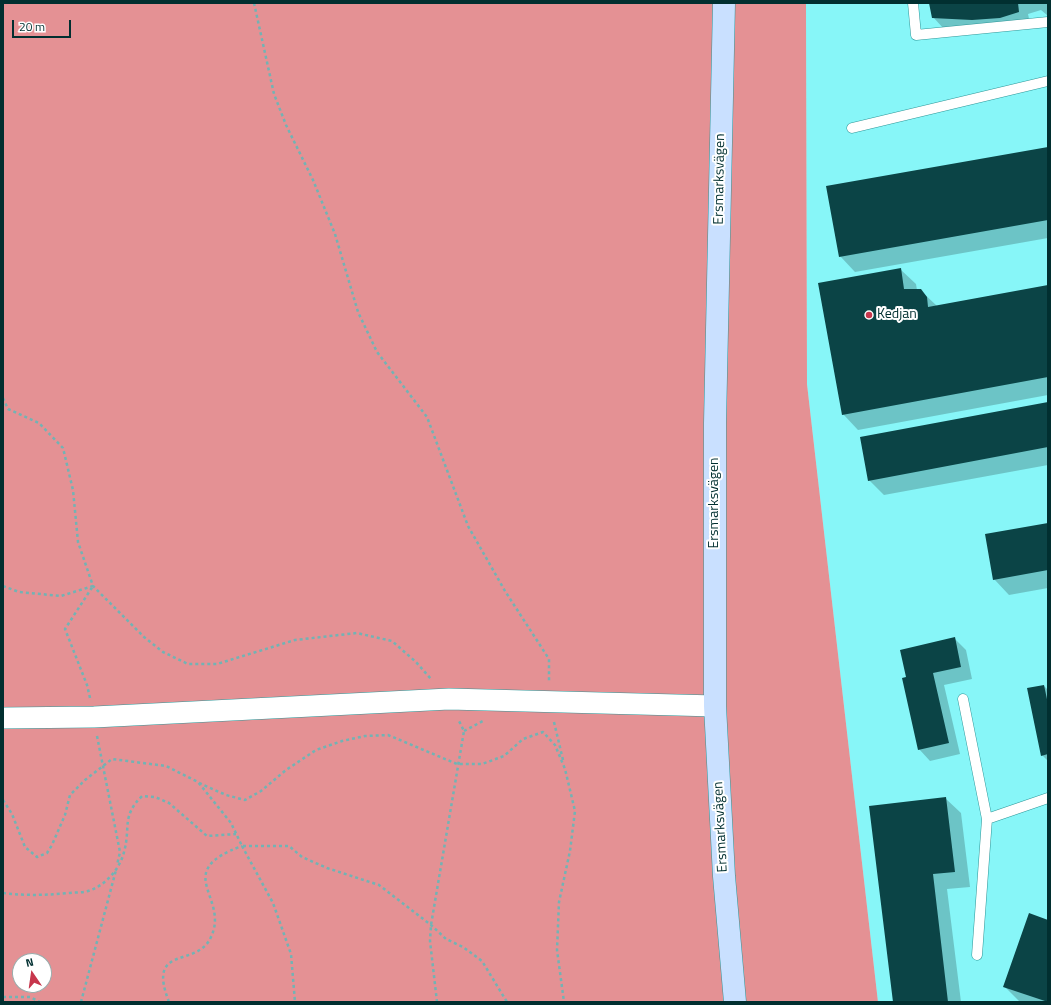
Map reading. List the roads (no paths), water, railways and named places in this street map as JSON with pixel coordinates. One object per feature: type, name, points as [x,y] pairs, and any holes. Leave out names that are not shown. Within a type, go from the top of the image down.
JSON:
[{"type":"main road","name":"Ersmarksvägen","points":[[724,3],[715,423],[715,706],[724,876],[734,1002]]},
{"type":"street","points":[[3,718],[94,717],[449,699],[715,706]]},
{"type":"lane","points":[[913,3],[916,35],[1048,22]]},
{"type":"lane","points":[[852,128],[1048,81]]},
{"type":"lane","points":[[963,698],[987,820],[977,955]]},
{"type":"lane","points":[[987,820],[1048,798]]},
{"type":"place","name":"Kedjan","points":[[869,315]]}]
